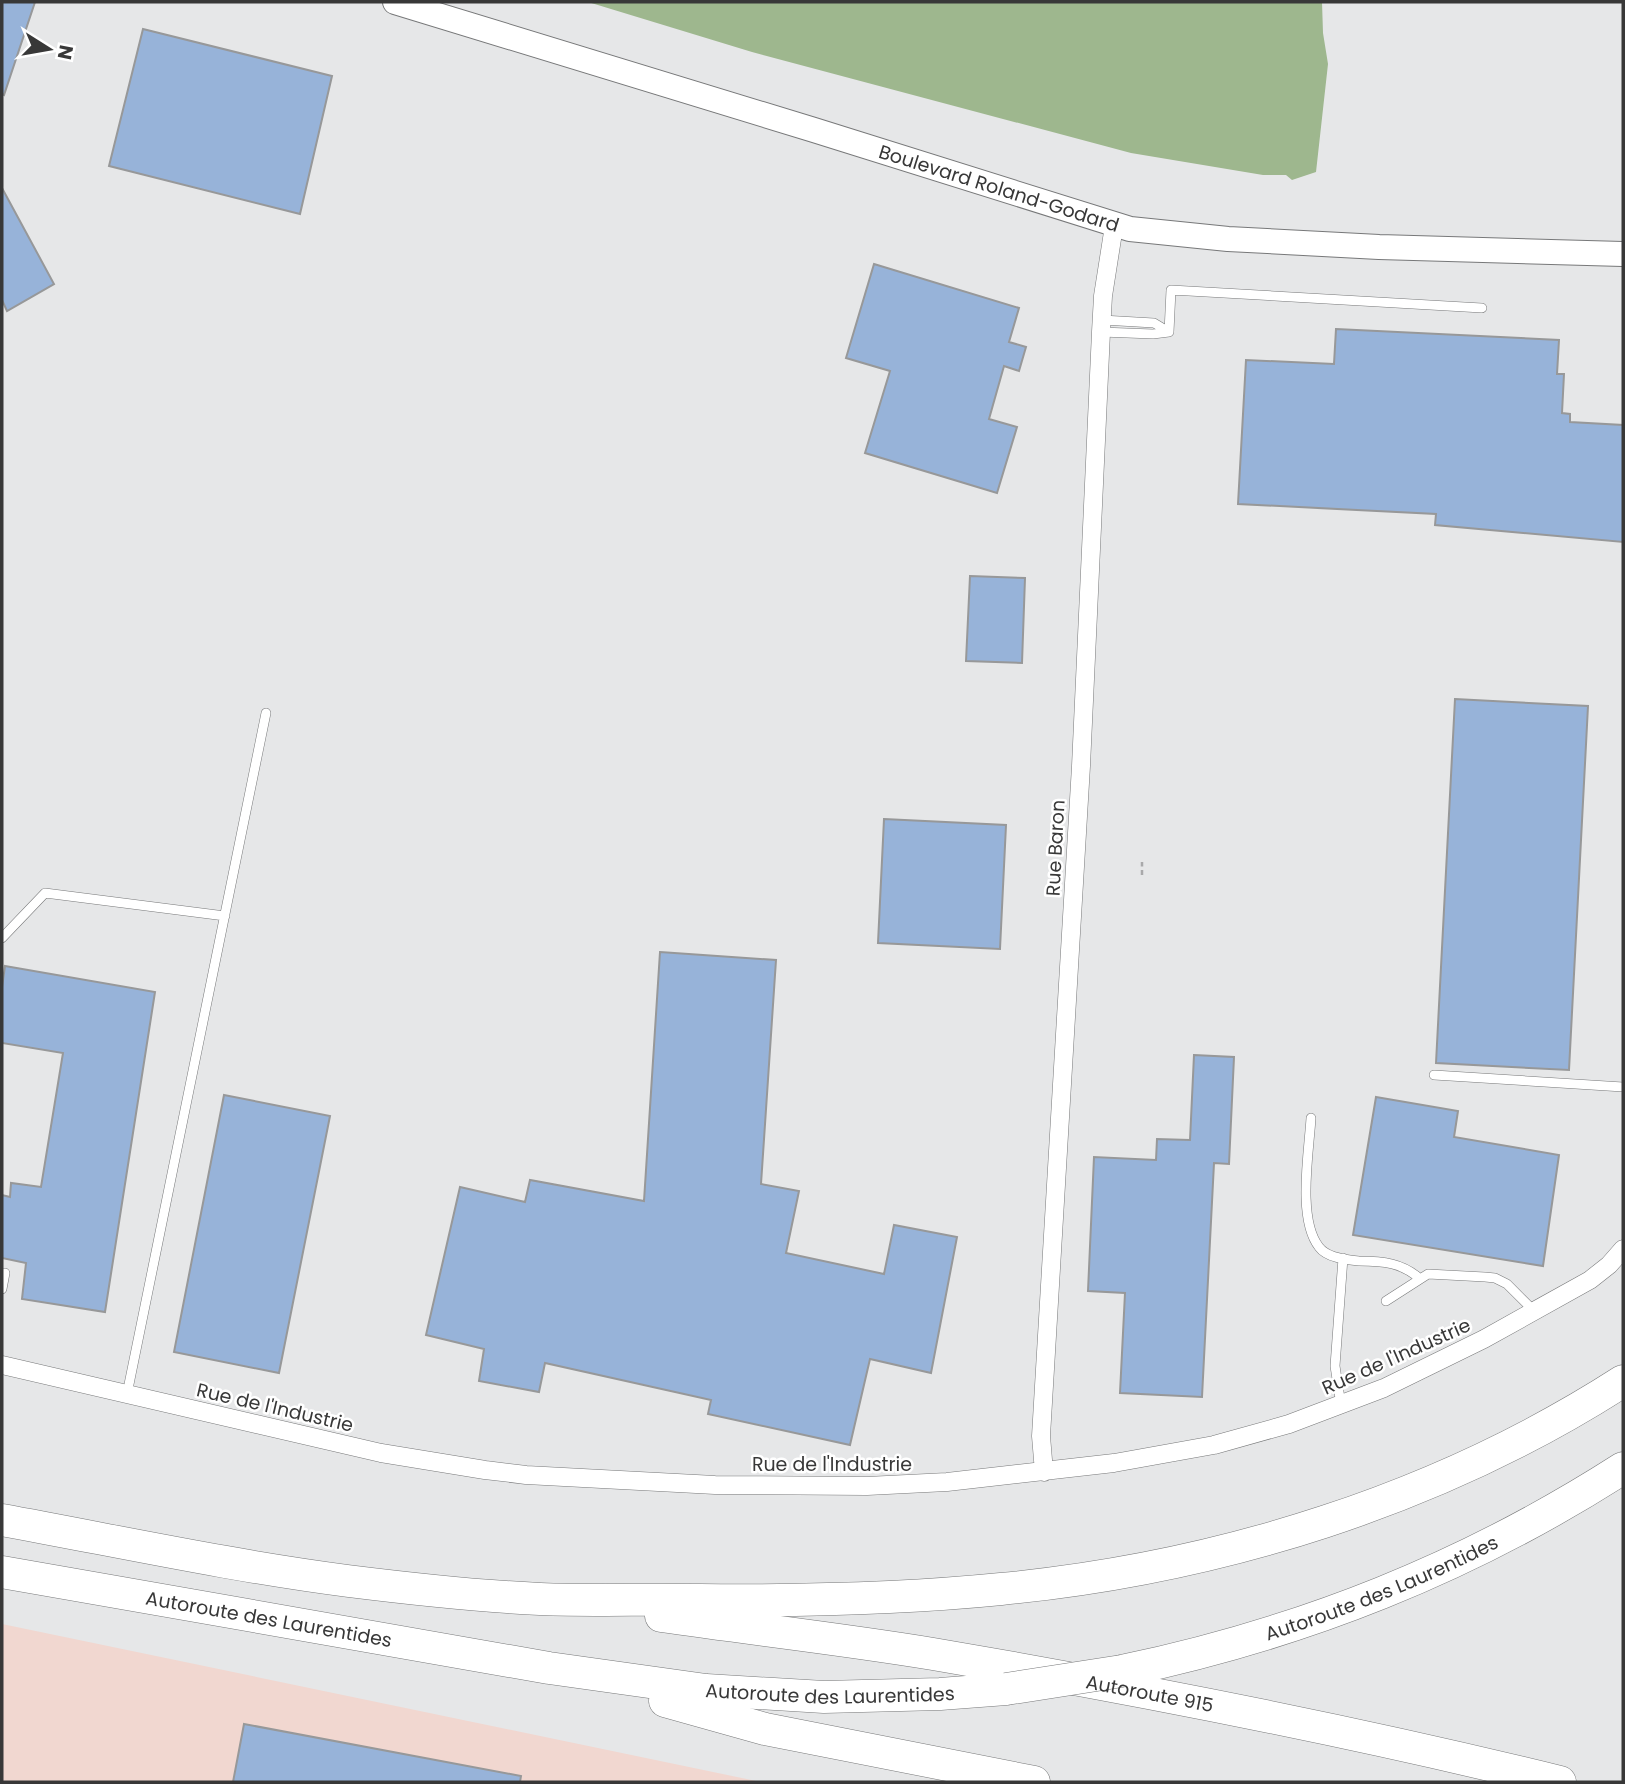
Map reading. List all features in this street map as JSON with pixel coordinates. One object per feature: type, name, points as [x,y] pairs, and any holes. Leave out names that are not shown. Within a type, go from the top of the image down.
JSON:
[{"type":"highway","points":[[2,1520],[315,1576],[541,1599],[841,1599],[1002,1589],[1126,1572],[1260,1541],[1326,1521],[1443,1476],[1521,1438],[1623,1381]]},
{"type":"highway","name":"Autoroute des Laurentides","points":[[2,1572],[549,1668],[667,1685],[773,1696],[898,1696],[1006,1689],[1122,1671],[1263,1637],[1388,1592],[1490,1545],[1555,1510],[1623,1468]]},
{"type":"highway","name":"Autoroute 915","points":[[541,1599],[908,1650],[1304,1724],[1560,1782]]},
{"type":"highway","points":[[549,1668],[765,1729],[1034,1782]]},
{"type":"street","name":"Boulevard Roland-Godard","points":[[395,2],[814,130],[1114,226],[1170,235],[1228,239],[1407,248],[1623,254]]},
{"type":"street","name":"Rue Baron","points":[[1044,1472],[1041,1436],[1080,779],[1103,296],[1114,226]]},
{"type":"street","name":"Rue de l'Industrie","points":[[2,1365],[394,1455],[459,1467],[526,1475],[715,1485],[867,1486],[959,1482],[1114,1463],[1264,1432],[1415,1374],[1535,1312],[1590,1280],[1623,1249]]},
{"type":"lane","points":[[1102,326],[1153,334],[1169,332],[1171,290],[1482,308]]},
{"type":"lane","points":[[127,1394],[266,713]]},
{"type":"lane","points":[[2,938],[45,893],[225,916]]},
{"type":"lane","points":[[1434,1075],[1623,1087]]},
{"type":"lane","points":[[1311,1118],[1307,1211],[1320,1248],[1327,1254],[1343,1258],[1382,1261],[1401,1266],[1420,1279]]},
{"type":"lane","points":[[1340,1405],[1335,1366],[1343,1258]]},
{"type":"lane","points":[[2,1273],[5,1273],[2,1289]]},
{"type":"lane","points":[[1386,1301],[1428,1274],[1495,1278],[1515,1290],[1535,1312]]},
{"type":"path","points":[[1142,862],[1142,875]]},
{"type":"shaded area","points":[[2,1624],[761,1782],[2,1782]]},
{"type":"green space","points":[[588,2],[1322,2],[1328,64],[1316,172],[1292,180],[1286,175],[1263,175],[1131,153],[752,52]]},
{"type":"building","points":[[2,2],[35,2],[4,95],[2,94]]},
{"type":"building","points":[[143,29],[332,76],[300,214],[109,166]]},
{"type":"building","points":[[2,188],[54,284],[7,311],[2,300]]},
{"type":"building","points":[[874,264],[1019,308],[1009,342],[1026,347],[1019,371],[1004,366],[989,419],[1017,427],[997,493],[865,453],[890,371],[846,358]]},
{"type":"building","points":[[1336,329],[1559,340],[1557,374],[1564,374],[1562,413],[1570,414],[1570,422],[1623,425],[1623,542],[1435,525],[1436,514],[1238,504],[1246,360],[1334,364]]},
{"type":"building","points":[[970,576],[1025,578],[1022,663],[966,661]]},
{"type":"building","points":[[1455,699],[1588,706],[1569,1070],[1436,1063]]},
{"type":"building","points":[[884,819],[1006,825],[1000,949],[878,943]]},
{"type":"building","points":[[660,952],[776,960],[761,1184],[799,1191],[786,1253],[884,1274],[894,1225],[957,1237],[931,1373],[870,1359],[850,1445],[708,1414],[711,1400],[545,1363],[539,1392],[479,1381],[484,1349],[426,1335],[460,1187],[525,1202],[530,1180],[644,1201]]},
{"type":"building","points":[[5,966],[155,992],[105,1312],[22,1299],[26,1263],[2,1258],[2,1195],[10,1197],[11,1183],[41,1187],[63,1053],[2,1043],[2,987]]},
{"type":"building","points":[[1194,1055],[1234,1057],[1229,1164],[1214,1163],[1202,1397],[1120,1393],[1125,1293],[1088,1291],[1094,1157],[1156,1160],[1157,1139],[1190,1140]]},
{"type":"building","points":[[224,1095],[330,1116],[279,1373],[174,1352]]},
{"type":"building","points":[[1376,1097],[1458,1111],[1454,1137],[1559,1155],[1543,1266],[1353,1235]]},
{"type":"building","points":[[244,1724],[521,1776],[520,1782],[233,1782]]}]
